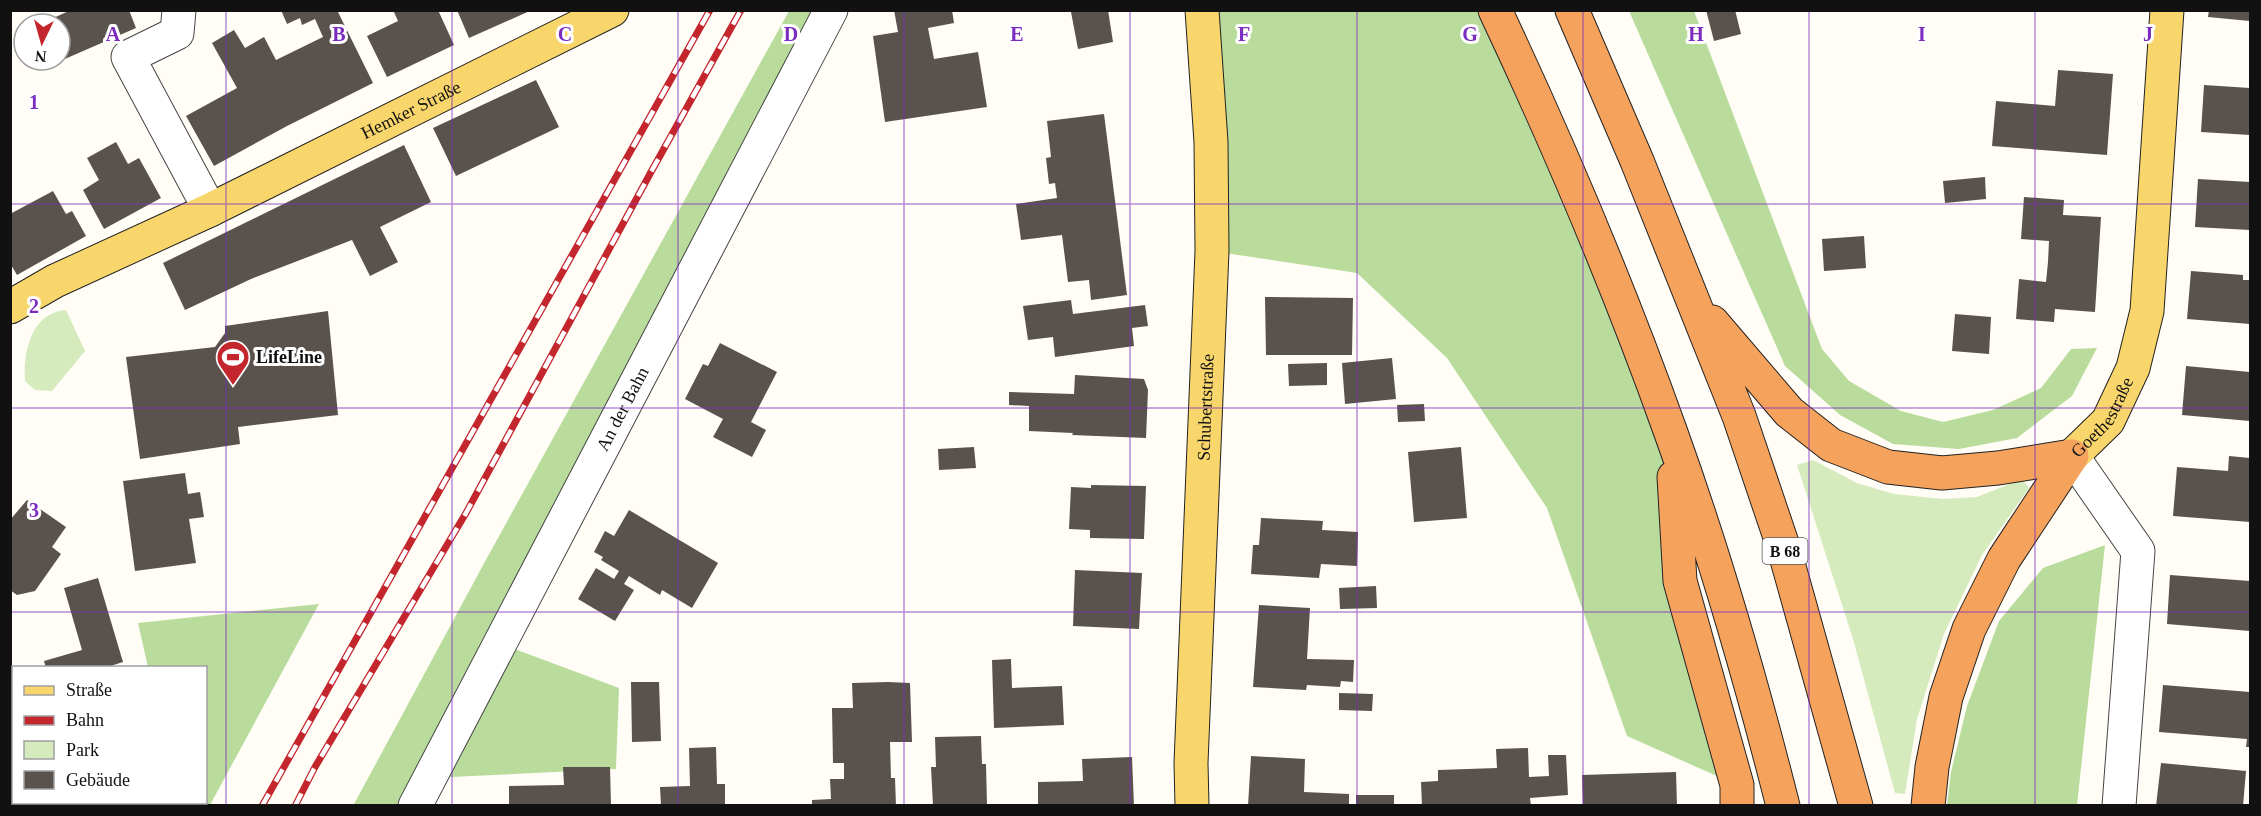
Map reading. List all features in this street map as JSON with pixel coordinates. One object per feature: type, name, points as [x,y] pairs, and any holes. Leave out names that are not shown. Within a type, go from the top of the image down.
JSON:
[{"type":"highway","points":[[1495,10],[1592,230],[1671,434],[1741,650],[1783,806]]},
{"type":"highway","name":"B 68","points":[[1572,12],[1695,303],[1739,416],[1784,549],[1856,806]]},
{"type":"highway","name":"B 68","points":[[1695,303],[1789,412],[1831,445],[1888,467],[1942,473],[1998,468],[2072,456]]},
{"type":"highway","points":[[1671,434],[1680,580],[1737,785],[1737,806]]},
{"type":"highway","points":[[1928,806],[1932,767],[1946,697],[1969,629],[2004,559],[2072,456]]},
{"type":"main road","name":"Hemker Straße","points":[[10,307],[55,281],[210,210],[612,10]]},
{"type":"main road","name":"Schubertstraße","points":[[1192,806],[1191,763],[1212,251],[1211,142],[1202,10]]},
{"type":"main road","name":"Goethestraße","points":[[2072,456],[2108,421],[2133,368],[2147,311],[2167,10]]},
{"type":"street","points":[[179,10],[177,33],[128,57],[210,210]]},
{"type":"street","name":"An der Bahn","points":[[416,806],[831,10]]},
{"type":"street","name":"Goethestraße","points":[[2072,456],[2138,551],[2119,806]]},
{"type":"green space","points":[[789,11],[831,11],[501,644],[619,688],[616,769],[430,778],[415,805],[353,806],[488,556]]},
{"type":"green space","points":[[1202,11],[1495,11],[1672,434],[1680,581],[1737,785],[1627,736],[1547,508],[1447,358],[1357,273],[1212,251]]},
{"type":"green space","points":[[1629,11],[1694,11],[1822,349],[1849,381],[1901,411],[1943,422],[1993,410],[2041,388],[2071,349],[2097,348],[2072,396],[2017,438],[1959,449],[1893,444],[1840,415],[1785,366]]},
{"type":"green space","points":[[66,310],[85,351],[52,391],[35,390],[25,381],[26,358],[32,336],[37,326],[45,318]]},
{"type":"green space","points":[[1813,460],[1857,483],[1894,494],[1943,499],[1977,497],[2022,479],[2029,488],[1982,555],[1944,634],[1917,719],[1905,794],[1895,793],[1853,639],[1797,465]]},
{"type":"green space","points":[[2105,545],[2077,805],[1947,805],[1951,772],[1967,706],[1999,621],[2043,568]]},
{"type":"green space","points":[[319,604],[210,805],[186,804],[207,804],[207,666],[148,666],[138,623]]},
{"type":"building","points":[[71,10],[129,10],[136,28],[72,56],[72,12],[67,12]]},
{"type":"building","points":[[281,10],[337,10],[373,83],[214,166],[186,116],[237,88],[212,43],[234,30],[245,48],[264,37],[276,60],[323,37],[315,19],[302,25],[300,18],[287,24]]},
{"type":"building","points":[[393,10],[438,10],[454,45],[387,77],[367,36],[398,21]]},
{"type":"building","points":[[457,10],[532,10],[469,38]]},
{"type":"building","points":[[894,10],[952,10],[954,23],[928,28],[934,59],[978,52],[987,107],[885,122],[873,36],[898,32]]},
{"type":"building","points":[[1108,10],[1113,42],[1078,49],[1071,12]]},
{"type":"building","points":[[1706,10],[1735,10],[1741,34],[1714,41]]},
{"type":"building","points":[[2209,10],[2250,10],[2250,21],[2208,17]]},
{"type":"building","points":[[2058,70],[2113,74],[2107,155],[1992,146],[1996,101],[2055,106]]},
{"type":"building","points":[[536,80],[559,127],[456,176],[433,128]]},
{"type":"building","points":[[2204,85],[2250,88],[2250,135],[2201,132]]},
{"type":"building","points":[[1104,114],[1127,295],[1091,300],[1089,280],[1068,282],[1062,235],[1021,240],[1016,204],[1057,198],[1055,183],[1049,184],[1046,158],[1051,157],[1047,121]]},
{"type":"building","points":[[116,142],[128,164],[139,158],[161,198],[104,229],[83,190],[99,180],[87,158]]},
{"type":"building","points":[[404,145],[431,202],[380,227],[398,262],[370,276],[352,240],[251,279],[185,310],[163,263]]},
{"type":"building","points":[[1985,177],[1986,199],[1945,203],[1943,181]]},
{"type":"building","points":[[2198,179],[2250,182],[2250,230],[2195,227]]},
{"type":"building","points":[[53,191],[66,214],[72,211],[86,236],[17,275],[10,263],[10,214]]},
{"type":"building","points":[[2024,197],[2064,200],[2063,215],[2101,217],[2095,312],[2055,309],[2054,322],[2016,319],[2019,279],[2046,282],[2048,262],[2049,241],[2021,239]]},
{"type":"building","points":[[1864,236],[1866,268],[1824,271],[1822,239]]},
{"type":"building","points":[[2191,271],[2243,275],[2243,280],[2250,280],[2250,324],[2187,319]]},
{"type":"building","points":[[1265,297],[1353,298],[1352,355],[1266,355]]},
{"type":"building","points":[[1071,300],[1073,314],[1145,305],[1148,326],[1132,328],[1134,346],[1055,357],[1053,337],[1028,340],[1023,306]]},
{"type":"building","name":"LifeLine","points":[[328,311],[338,415],[238,427],[240,444],[140,459],[126,357],[215,347],[225,333],[225,326]]},
{"type":"building","points":[[1955,314],[1991,317],[1989,354],[1952,351]]},
{"type":"building","points":[[720,343],[777,372],[751,422],[766,430],[752,457],[713,437],[723,419],[685,399],[703,364],[708,366]]},
{"type":"building","points":[[1392,358],[1396,399],[1345,404],[1342,363]]},
{"type":"building","points":[[1327,363],[1327,385],[1289,386],[1288,364]]},
{"type":"building","points":[[2186,366],[2250,372],[2250,421],[2182,415]]},
{"type":"building","points":[[1075,375],[1144,379],[1148,390],[1146,438],[1029,431],[1029,406],[1009,405],[1009,392],[1074,394]]},
{"type":"building","points":[[1424,404],[1425,421],[1398,422],[1397,405]]},
{"type":"building","points":[[974,447],[976,468],[939,470],[938,449]]},
{"type":"building","points":[[1461,447],[1467,518],[1414,522],[1408,452]]},
{"type":"building","points":[[2229,456],[2250,458],[2250,522],[2173,516],[2177,467],[2228,471]]},
{"type":"building","points":[[185,473],[188,494],[200,492],[204,517],[189,519],[196,563],[135,571],[123,481]]},
{"type":"building","points":[[1091,485],[1146,486],[1144,539],[1090,538],[1090,530],[1069,529],[1071,487],[1091,488]]},
{"type":"building","points":[[27,500],[66,527],[52,547],[61,554],[35,591],[17,595],[10,590],[10,520]]},
{"type":"building","points":[[629,510],[718,563],[692,608],[662,590],[660,595],[629,576],[624,584],[634,590],[615,621],[578,599],[596,568],[614,579],[619,571],[601,560],[603,557],[594,552],[605,531],[614,536]]},
{"type":"building","points":[[1261,518],[1323,521],[1322,530],[1358,532],[1357,566],[1321,564],[1319,578],[1251,574],[1253,545],[1259,545]]},
{"type":"building","points":[[1075,570],[1142,573],[1139,629],[1073,626]]},
{"type":"building","points":[[2170,575],[2250,581],[2250,631],[2167,624]]},
{"type":"building","points":[[98,578],[123,662],[110,666],[45,666],[44,661],[82,650],[64,588]]},
{"type":"building","points":[[1376,586],[1377,608],[1340,609],[1339,588]]},
{"type":"building","points":[[1259,605],[1310,608],[1307,659],[1354,660],[1353,682],[1341,681],[1340,687],[1307,685],[1306,690],[1253,687]]},
{"type":"building","points":[[1011,659],[1012,688],[1062,686],[1064,725],[994,728],[992,660]]},
{"type":"building","points":[[631,682],[659,682],[661,741],[632,742]]},
{"type":"building","points":[[852,683],[910,683],[912,742],[890,742],[891,778],[895,778],[896,806],[812,806],[812,800],[831,799],[830,779],[844,779],[844,763],[833,763],[832,708],[853,708]]},
{"type":"building","points":[[2163,685],[2250,692],[2250,747],[2246,747],[2247,739],[2159,732]]},
{"type":"building","points":[[1339,693],[1373,694],[1372,711],[1339,710]]},
{"type":"building","points":[[981,736],[982,764],[986,764],[987,806],[933,806],[931,767],[936,767],[935,737]]},
{"type":"building","points":[[716,747],[717,784],[725,784],[725,806],[661,806],[660,787],[690,786],[689,748]]},
{"type":"building","points":[[1528,748],[1529,777],[1549,776],[1548,755],[1566,755],[1568,795],[1530,798],[1531,806],[1422,806],[1421,782],[1438,781],[1438,770],[1497,768],[1496,749]]},
{"type":"building","points":[[1251,756],[1305,759],[1304,792],[1349,794],[1349,806],[1248,806]]},
{"type":"building","points":[[1132,757],[1134,806],[1038,806],[1038,782],[1083,781],[1082,759]]},
{"type":"building","points":[[2161,763],[2246,771],[2243,806],[2156,806]]},
{"type":"building","points":[[563,767],[610,767],[611,806],[509,806],[509,786],[564,785]]},
{"type":"building","points":[[1676,772],[1677,806],[1583,806],[1582,775]]},
{"type":"building","points":[[1356,795],[1394,795],[1394,806],[1356,806]]},
{"type":"railway","points":[[262,806],[710,10]]},
{"type":"railway","points":[[295,806],[315,767],[466,513],[741,10]]},
{"type":"place","name":"LifeLine","points":[[233,386]]}]
